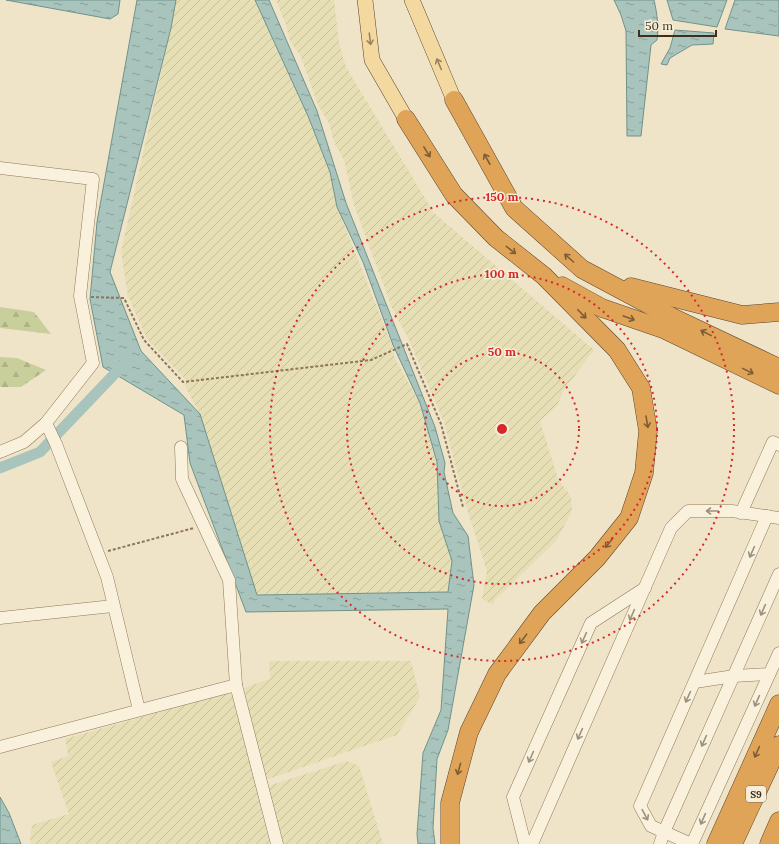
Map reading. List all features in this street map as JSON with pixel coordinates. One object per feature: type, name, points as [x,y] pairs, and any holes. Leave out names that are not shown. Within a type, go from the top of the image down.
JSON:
[{"type":"highway","points":[[454,100],[514,208],[582,269],[672,317],[779,368]]},
{"type":"highway","points":[[406,119],[454,195],[496,238],[544,276],[617,350],[641,388],[648,431],[644,473],[629,518],[597,558],[538,619],[496,674],[469,732],[450,803],[450,844]]},
{"type":"highway","points":[[544,276],[602,308],[663,330],[779,385]]},
{"type":"highway","points":[[601,279],[742,316],[779,312]]},
{"type":"highway","points":[[716,844],[779,704]]},
{"type":"highway","name":"S9","points":[[733,844],[779,744]]},
{"type":"highway","points":[[769,844],[779,821]]},
{"type":"main road","points":[[365,0],[372,60],[406,119]]},
{"type":"main road","points":[[412,0],[454,100]]},
{"type":"street","points":[[0,168],[93,179],[80,296],[93,363],[46,423],[24,442],[0,452]]},
{"type":"street","points":[[46,423],[56,444],[107,577],[139,710]]},
{"type":"street","points":[[741,513],[773,442],[779,445]]},
{"type":"street","points":[[181,447],[182,479],[229,580],[236,685],[277,844]]},
{"type":"street","points":[[532,844],[671,528],[688,511],[732,511],[773,517],[695,682],[640,806],[651,826],[691,844],[779,653]]},
{"type":"street","points":[[660,844],[779,574]]},
{"type":"street","points":[[525,844],[513,797],[591,623],[644,588]]},
{"type":"street","points":[[0,618],[113,606]]},
{"type":"street","points":[[695,682],[734,676],[769,674]]},
{"type":"street","points":[[0,747],[236,685]]},
{"type":"path","points":[[80,296],[124,298],[144,340],[183,382],[371,360],[407,344],[441,424],[463,507]]},
{"type":"path","points":[[98,554],[203,525]]},
{"type":"shaded area","points":[[176,0],[255,0],[308,116],[330,172],[337,207],[392,345],[395,359],[420,403],[437,462],[439,521],[452,561],[448,592],[257,595],[200,414],[186,388],[185,379],[147,339],[128,296],[121,252]]},
{"type":"shaded area","points":[[276,0],[334,0],[339,43],[346,67],[434,213],[594,350],[564,390],[557,406],[540,421],[558,479],[571,497],[572,511],[556,541],[494,601],[493,605],[482,599],[487,571],[466,506],[444,422],[409,340],[392,308],[354,205],[344,160],[334,142],[329,123],[318,105],[301,57],[290,41],[286,25]]},
{"type":"shaded area","points":[[269,661],[411,661],[420,697],[397,735],[268,779],[264,777],[244,688],[270,679]]},
{"type":"shaded area","points":[[226,693],[233,696],[270,844],[31,844],[32,825],[69,814],[51,762],[68,756],[65,739]]},
{"type":"shaded area","points":[[347,761],[359,766],[383,844],[281,844],[267,791],[271,785]]},
{"type":"green space","points":[[0,307],[34,312],[51,334],[0,328]]},
{"type":"green space","points":[[0,357],[17,358],[46,370],[21,387],[0,387]]},
{"type":"water","points":[[6,0],[120,0],[118,14],[110,19]]},
{"type":"water","points":[[137,0],[176,0],[171,28],[110,272],[141,351],[200,414],[257,595],[448,592],[452,561],[439,521],[437,462],[420,403],[393,345],[363,262],[337,207],[330,172],[308,116],[255,0],[269,0],[317,111],[346,203],[435,427],[445,463],[444,472],[453,513],[468,536],[474,585],[448,730],[437,759],[433,828],[435,844],[418,844],[417,834],[423,753],[441,710],[448,609],[246,612],[190,463],[184,415],[103,367],[90,299],[97,222]]},
{"type":"water","points":[[614,0],[654,0],[655,5],[658,35],[657,40],[651,45],[641,136],[627,136],[626,31]]},
{"type":"water","points":[[667,0],[727,0],[717,27],[673,20]]},
{"type":"water","points":[[735,0],[779,0],[779,36],[725,29]]},
{"type":"water","points":[[675,30],[714,33],[713,44],[692,45],[670,58],[667,65],[661,64],[670,48]]},
{"type":"water","points":[[0,797],[9,813],[21,844],[0,844]]},
{"type":"waterway","points":[[0,468],[40,452],[124,364]]}]
